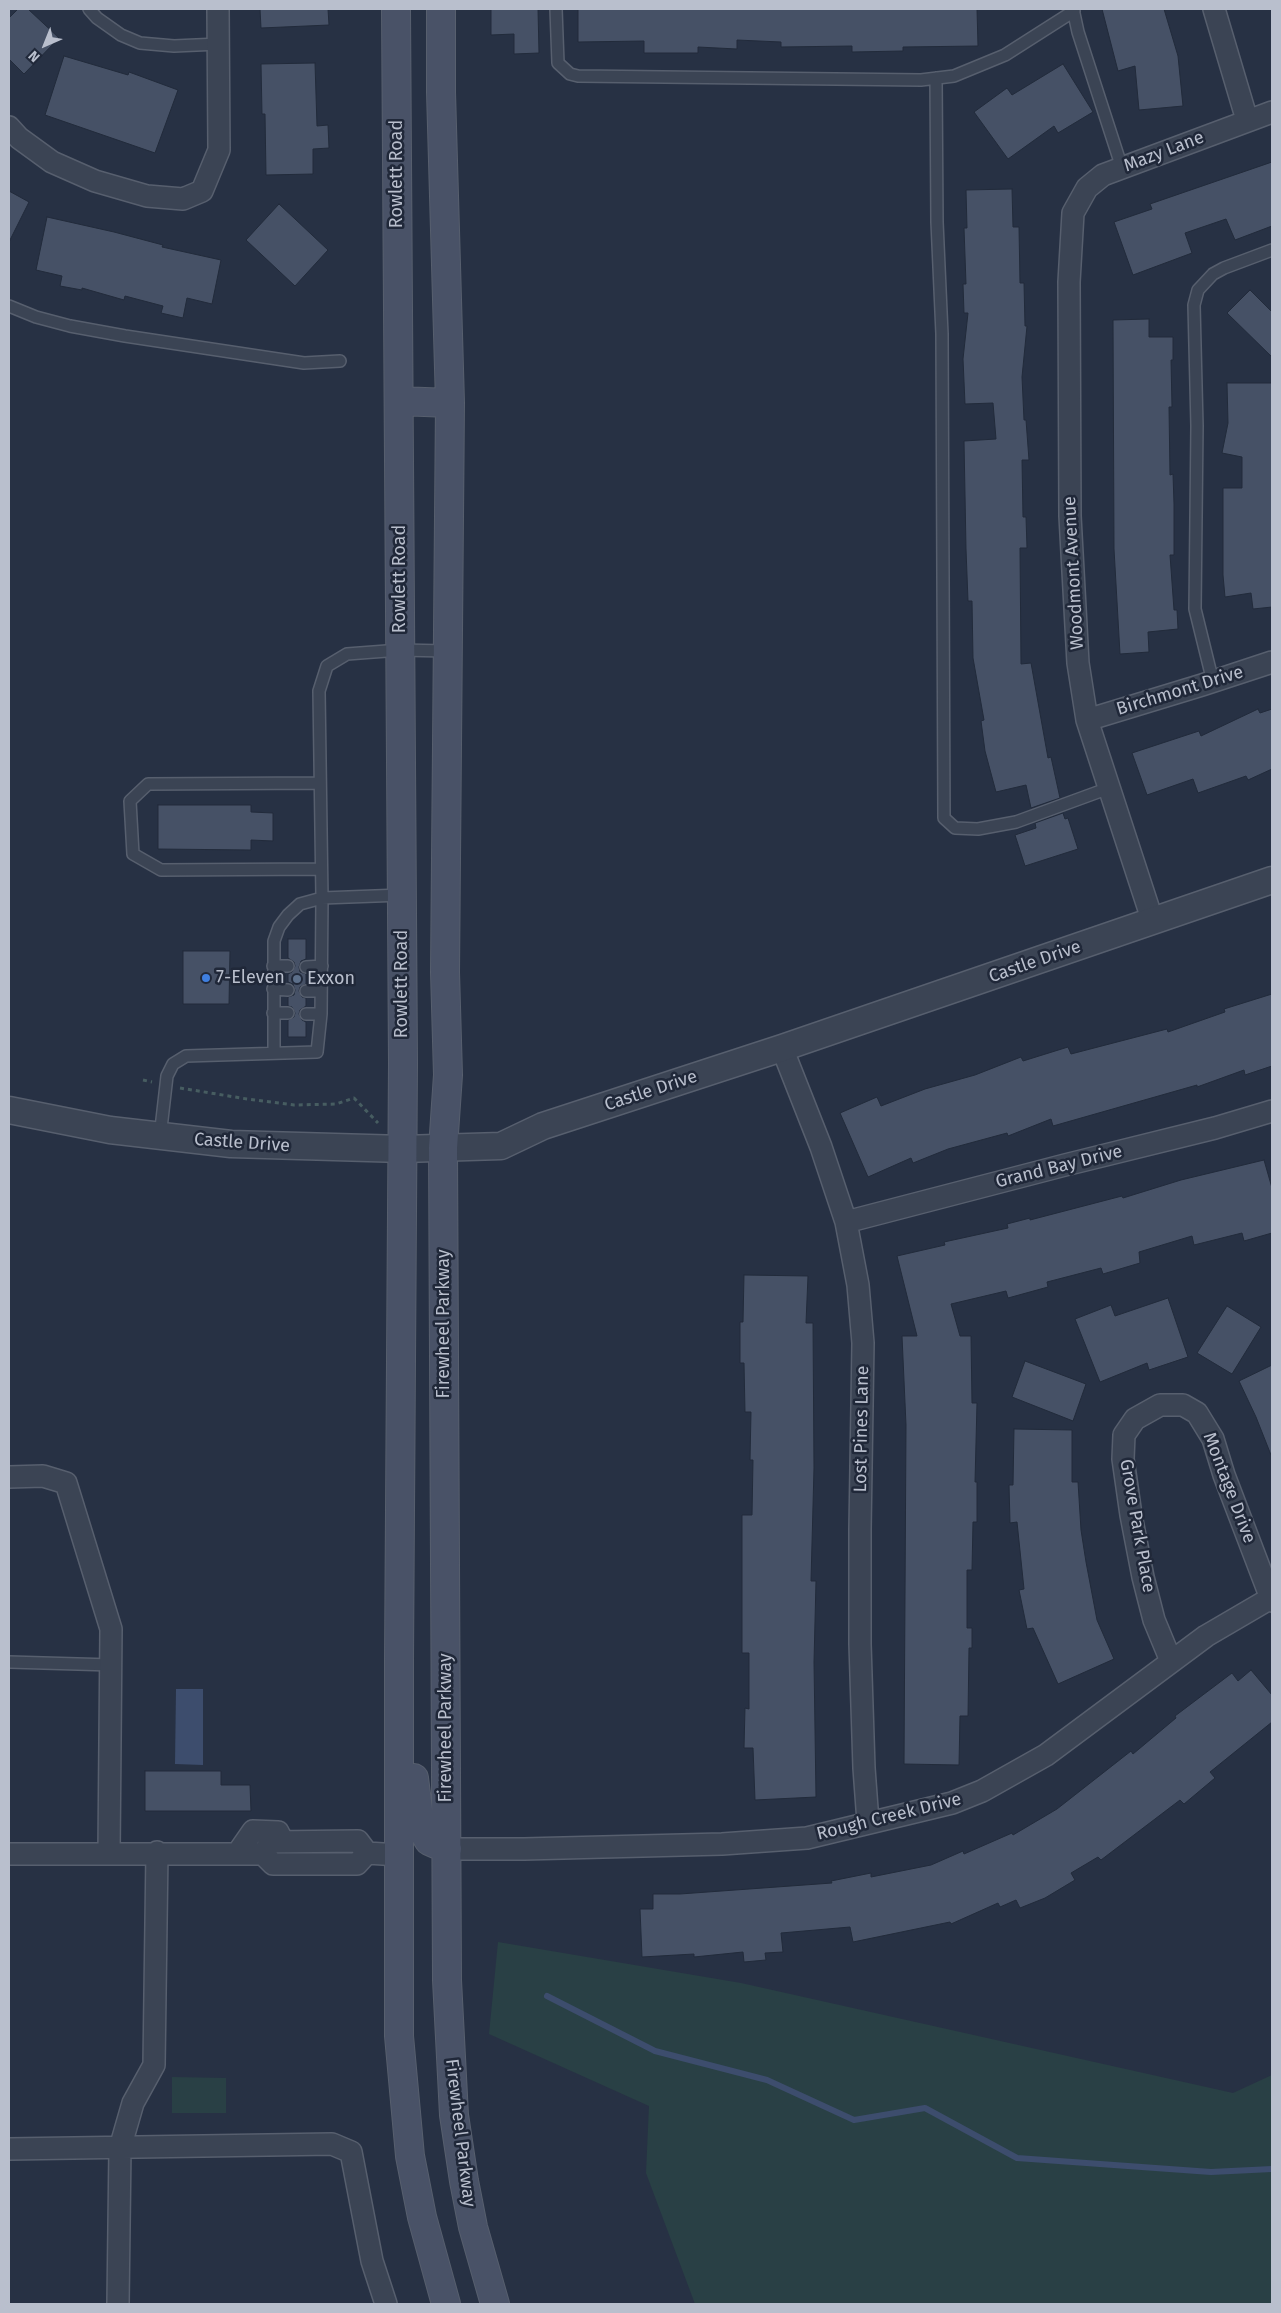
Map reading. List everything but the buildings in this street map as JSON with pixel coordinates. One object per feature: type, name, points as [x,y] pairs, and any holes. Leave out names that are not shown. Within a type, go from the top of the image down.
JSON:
[{"type":"main road","name":"Rowlett Road","points":[[396,9],[402,1149]]},
{"type":"main road","points":[[441,9],[441,92],[450,403],[445,972],[448,1075],[443,1148]]},
{"type":"main road","points":[[399,402],[450,403]]},
{"type":"main road","name":"Firewheel Parkway","points":[[443,1148],[447,1980],[454,2115],[473,2227],[495,2304]]},
{"type":"main road","points":[[402,1149],[399,2036],[410,2156],[422,2217],[446,2304]]},
{"type":"main road","points":[[399,1660],[420,1826],[429,1841],[447,1849]]},
{"type":"street","points":[[9,128],[18,138],[52,162],[95,181],[147,196],[183,199],[202,191],[219,150],[218,9]]},
{"type":"street","points":[[1214,9],[1247,120]]},
{"type":"street","name":"Mazy Lane","points":[[1073,213],[1087,188],[1104,175],[1272,112]]},
{"type":"street","name":"Woodmont Avenue","points":[[1073,213],[1069,282],[1070,516],[1078,663],[1086,720],[1153,922]]},
{"type":"street","name":"Birchmont Drive","points":[[1086,720],[1213,682],[1272,662]]},
{"type":"street","name":"Castle Drive","points":[[9,1110],[110,1130],[231,1144],[402,1149],[501,1146],[544,1126],[782,1048],[1272,880]]},
{"type":"street","name":"Lost Pines Lane","points":[[782,1048],[821,1147],[846,1222],[858,1285],[863,1343],[860,1634],[864,1768],[868,1822]]},
{"type":"street","name":"Grand Bay Drive","points":[[846,1222],[1215,1128],[1272,1111]]},
{"type":"street","name":"Montage Drive","points":[[1160,1405],[1184,1405],[1197,1413],[1213,1439],[1230,1492],[1272,1599]]},
{"type":"street","name":"Grove Park Place","points":[[1160,1405],[1135,1419],[1124,1434],[1123,1459],[1143,1577],[1154,1620],[1171,1661]]},
{"type":"street","points":[[9,1477],[43,1476],[66,1483],[111,1629],[109,1853]]},
{"type":"street","name":"Rough Creek Drive","points":[[447,1849],[722,1844],[807,1838],[952,1803],[982,1792],[1046,1755],[1206,1636],[1272,1599]]},
{"type":"street","points":[[237,1854],[253,1831],[278,1832],[284,1842]]},
{"type":"street","points":[[263,1854],[271,1842],[358,1841],[367,1853],[399,1855]]},
{"type":"street","points":[[9,1854],[158,1852],[263,1854],[273,1864],[357,1864],[367,1853]]},
{"type":"street","points":[[118,2304],[120,2148],[133,2103],[154,2065],[158,1852]]},
{"type":"street","points":[[9,2149],[332,2144],[351,2152],[372,2261],[386,2304]]},
{"type":"lane","points":[[89,9],[97,18],[121,35],[140,42],[174,46],[219,44]]},
{"type":"lane","points":[[556,9],[558,63],[570,74],[578,76],[921,80],[954,76],[1005,55],[1074,10],[1078,32],[1122,168]]},
{"type":"lane","points":[[936,78],[937,222],[942,334],[944,818],[955,828],[978,829],[1016,822],[1109,788]]},
{"type":"lane","points":[[1213,682],[1195,609],[1196,426],[1194,305],[1198,290],[1213,274],[1272,250]]},
{"type":"lane","points":[[9,306],[36,317],[70,326],[125,336],[304,363],[340,360]]},
{"type":"lane","points":[[160,1137],[167,1076],[173,1064],[186,1056],[317,1052],[321,1014],[322,966],[319,691],[328,666],[347,654],[400,650],[448,652]]},
{"type":"lane","points":[[320,783],[148,784],[130,801],[133,854],[160,870],[321,869]]},
{"type":"lane","points":[[274,1052],[274,941],[279,927],[300,904],[322,898],[402,895]]},
{"type":"lane","points":[[273,966],[288,966]]},
{"type":"lane","points":[[306,967],[322,966]]},
{"type":"lane","points":[[273,989],[288,990]]},
{"type":"lane","points":[[306,991],[320,991]]},
{"type":"lane","points":[[273,1013],[288,1014]]},
{"type":"lane","points":[[306,1014],[321,1014]]},
{"type":"lane","points":[[9,1662],[112,1665]]},
{"type":"path","points":[[142,1080],[247,1100],[294,1105],[336,1104],[354,1098],[402,1149]]},
{"type":"green space","points":[[498,1942],[741,1983],[1233,2093],[1272,2075],[1272,2304],[695,2304],[646,2173],[649,2106],[489,2034]]},
{"type":"green space","points":[[172,2077],[226,2078],[226,2113],[172,2113]]},
{"type":"water","points":[[176,1689],[203,1689],[203,1765],[175,1764]]},
{"type":"waterway","points":[[547,1996],[655,2051],[767,2080],[854,2120],[925,2108],[1017,2158],[1211,2172],[1272,2169]]},
{"type":"place","name":"7-Eleven","points":[[206,978]]},
{"type":"place","name":"Exxon","points":[[297,979]]}]
